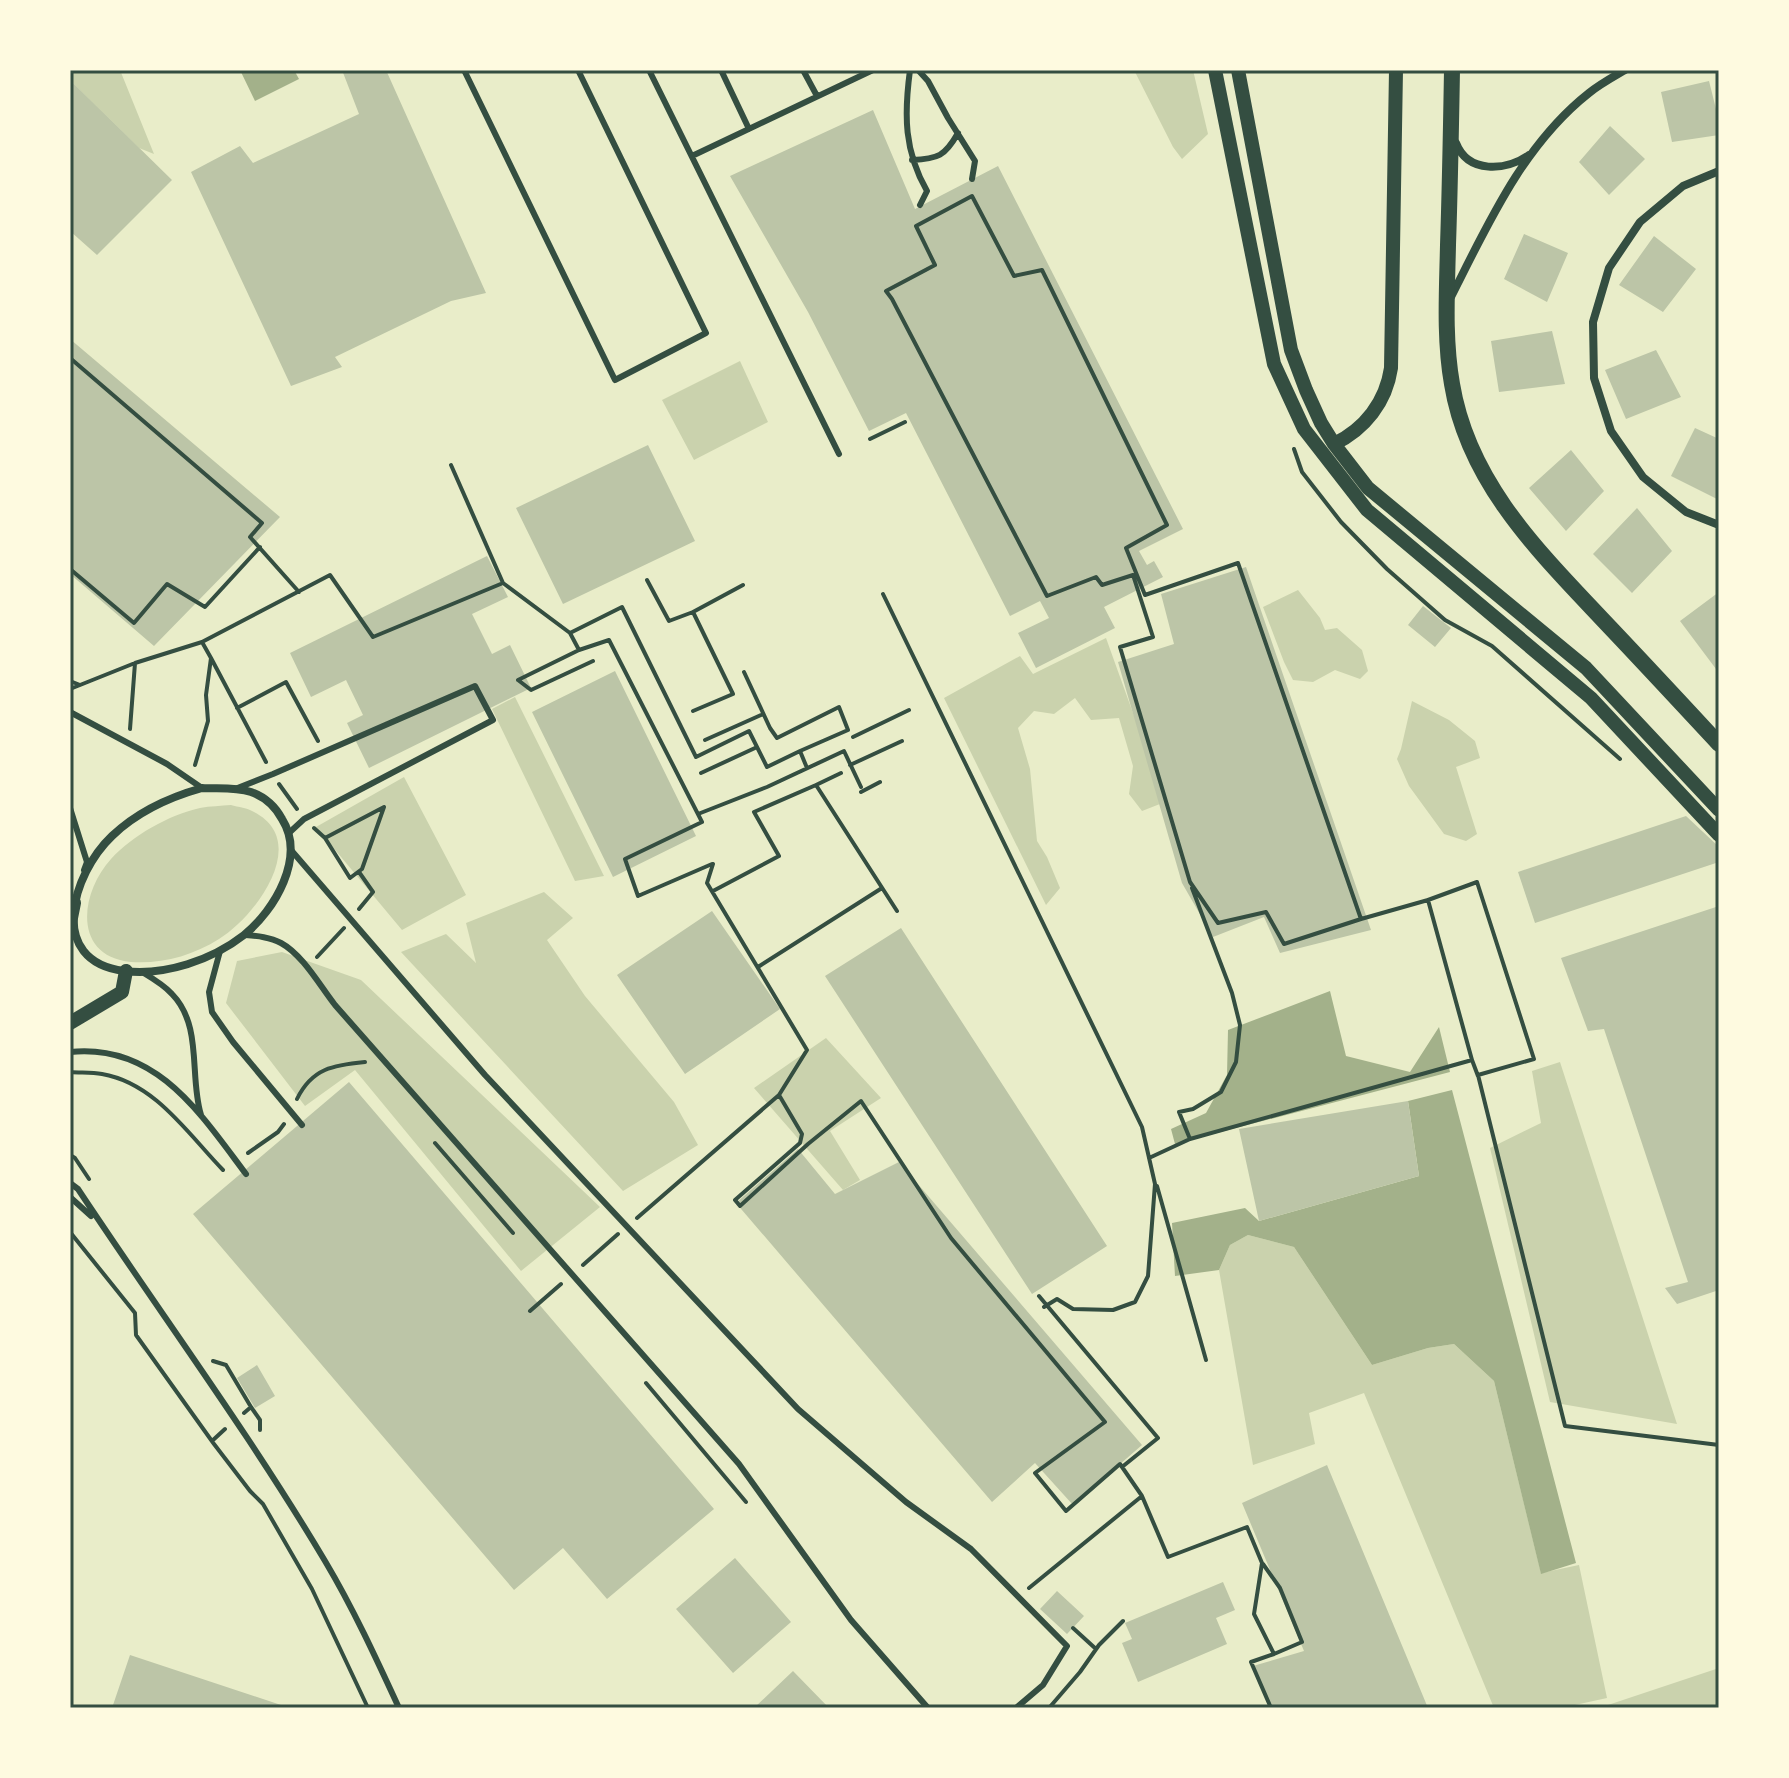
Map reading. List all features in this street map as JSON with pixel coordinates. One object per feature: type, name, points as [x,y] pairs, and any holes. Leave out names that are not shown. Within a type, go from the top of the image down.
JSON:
[{"type":"main road","points":[[1452,70],[1448,352],[1452,388],[1464,429],[1505,509],[1537,550],[1719,744]]},
{"type":"street","points":[[1215,70],[1274,364],[1304,429],[1367,510],[1591,698],[1719,835]]},
{"type":"street","points":[[1238,70],[1291,350],[1321,423],[1334,444],[1368,488],[1586,668],[1719,810]]},
{"type":"street","points":[[1334,444],[1350,436],[1374,412],[1389,383],[1396,70]]},
{"type":"street","points":[[1447,304],[1501,200],[1533,152],[1559,121],[1590,92],[1625,70]]},
{"type":"street","points":[[1451,131],[1458,149],[1468,160],[1481,165],[1496,168],[1507,166],[1533,152]]},
{"type":"street","points":[[1719,171],[1683,186],[1640,222],[1609,268],[1593,322],[1594,378],[1611,431],[1643,477],[1686,512],[1719,525]]},
{"type":"street","points":[[70,923],[74,903],[81,881],[95,853],[136,816],[187,792],[202,788],[251,792],[268,801],[290,832],[291,850],[285,878],[260,919],[245,935],[220,951],[175,968],[126,971],[91,960],[76,937],[74,903]]},
{"type":"street","points":[[70,1023],[122,992],[126,971]]},
{"type":"lane","points":[[464,70],[615,380],[706,333],[578,70]]},
{"type":"lane","points":[[649,70],[839,454]]},
{"type":"lane","points":[[721,70],[749,129]]},
{"type":"lane","points":[[803,70],[817,96]]},
{"type":"lane","points":[[692,156],[873,70]]},
{"type":"lane","points":[[910,70],[906,123],[909,152],[927,191],[920,205]]},
{"type":"lane","points":[[918,70],[928,81],[975,161],[972,179]]},
{"type":"lane","points":[[912,160],[930,160],[945,154],[958,133]]},
{"type":"lane","points":[[234,789],[475,686],[493,720],[304,819],[290,832]]},
{"type":"lane","points":[[70,712],[167,764],[202,788]]},
{"type":"lane","points":[[70,808],[87,862],[81,881]]},
{"type":"lane","points":[[291,850],[485,1075],[798,1409],[906,1502],[971,1549],[1067,1646],[1043,1685],[1016,1708]]},
{"type":"lane","points":[[245,935],[268,938],[283,944],[297,955],[335,1005],[739,1464],[851,1620],[928,1708]]},
{"type":"lane","points":[[220,951],[209,992],[212,1012],[302,1125]]},
{"type":"lane","points":[[142,972],[171,992],[185,1015],[191,1032],[197,1101],[202,1117]]},
{"type":"lane","points":[[70,1052],[124,1057],[164,1077],[202,1117],[246,1174]]},
{"type":"lane","points":[[70,1183],[78,1189],[256,1450],[326,1563],[374,1653],[399,1708]]},
{"type":"lane","points":[[70,1197],[102,1227]]},
{"type":"path","points":[[1190,1139],[1179,1112],[1193,1109],[1221,1092],[1236,1062],[1240,1025],[1232,993],[1190,882],[1120,647],[1153,637],[1133,575],[1102,585],[1096,577],[1047,596],[886,291],[935,265],[916,226],[972,196],[1014,276],[1042,270],[1167,525],[1126,548],[1145,595],[1238,563],[1361,919]]},
{"type":"path","points":[[70,358],[262,523],[250,537],[299,592]]},
{"type":"path","points":[[870,439],[905,422]]},
{"type":"path","points":[[451,465],[503,583],[570,633],[579,650]]},
{"type":"path","points":[[70,569],[134,623],[167,584],[205,607],[260,547]]},
{"type":"path","points":[[70,689],[135,663],[202,642],[330,575],[373,637],[503,583]]},
{"type":"path","points":[[647,580],[669,621],[693,612],[743,585]]},
{"type":"path","points":[[883,594],[1142,1127],[1155,1184],[1148,1276],[1135,1302],[1113,1310],[1073,1309],[1057,1299],[1044,1307]]},
{"type":"path","points":[[570,633],[622,607],[696,757],[749,731],[767,767],[848,730],[839,707],[777,738],[744,672]]},
{"type":"path","points":[[693,612],[733,694],[693,711]]},
{"type":"path","points":[[593,661],[531,690],[518,680],[579,650],[609,640],[702,822],[625,859],[638,896],[713,864],[707,883],[807,1050],[779,1095],[636,1218]]},
{"type":"path","points":[[202,642],[273,774],[304,819],[325,838],[350,878],[362,869],[384,807],[325,838]]},
{"type":"path","points":[[195,765],[208,721],[206,695],[211,658]]},
{"type":"path","points":[[118,722],[130,729],[135,663]]},
{"type":"path","points":[[70,681],[80,685]]},
{"type":"path","points":[[237,708],[286,682],[318,742]]},
{"type":"path","points":[[853,737],[909,710]]},
{"type":"path","points":[[705,740],[761,715]]},
{"type":"path","points":[[850,765],[902,741]]},
{"type":"path","points":[[701,773],[755,748]]},
{"type":"path","points":[[800,751],[807,768]]},
{"type":"path","points":[[698,814],[767,787],[844,751],[861,790],[880,782]]},
{"type":"path","points":[[186,759],[204,773]]},
{"type":"path","points":[[712,892],[779,856],[754,812],[841,773]]},
{"type":"path","points":[[816,785],[897,911]]},
{"type":"path","points":[[306,968],[373,892],[359,872]]},
{"type":"path","points":[[1190,882],[1218,923],[1266,912],[1284,944],[1477,882],[1534,1059],[1478,1076]]},
{"type":"path","points":[[758,967],[882,888]]},
{"type":"path","points":[[1428,900],[1478,1076],[1565,1426],[1719,1445]]},
{"type":"path","points":[[70,1072],[103,1074],[140,1087],[175,1117],[225,1172],[278,1132],[293,1114],[298,1096],[308,1080],[340,1064],[365,1062],[362,1058]]},
{"type":"path","points":[[1149,1158],[1190,1139],[1472,1060]]},
{"type":"path","points":[[779,1095],[802,1134],[800,1143],[735,1200],[740,1206],[861,1101],[951,1238],[1105,1422],[1035,1473],[1066,1511],[1120,1464],[1142,1496],[1168,1557],[1247,1527],[1262,1563],[1280,1588],[1302,1642],[1251,1662],[1271,1708]]},
{"type":"path","points":[[425,1132],[516,1235]]},
{"type":"path","points":[[1149,1158],[1206,1360]]},
{"type":"path","points":[[577,1270],[625,1229]]},
{"type":"path","points":[[70,1232],[135,1313],[136,1335],[223,1456],[263,1504],[312,1589],[368,1708]]},
{"type":"path","points":[[555,1277],[565,1288]]},
{"type":"path","points":[[530,1311],[565,1280]]},
{"type":"path","points":[[1039,1296],[1158,1438],[1122,1467]]},
{"type":"path","points":[[640,1376],[750,1506]]},
{"type":"path","points":[[1028,1588],[1142,1496]]},
{"type":"path","points":[[1262,1563],[1254,1614],[1274,1654]]},
{"type":"path","points":[[1049,1708],[1099,1645],[1123,1621]]},
{"type":"shaded area","points":[[70,70],[120,70],[154,154],[139,148],[70,80]]},
{"type":"shaded area","points":[[240,70],[294,70],[299,79],[255,101]]},
{"type":"shaded area","points":[[1134,70],[1193,70],[1208,134],[1182,159],[1173,147]]},
{"type":"shaded area","points":[[740,361],[768,422],[694,460],[662,400]]},
{"type":"shaded area","points":[[1298,590],[1320,618],[1325,630],[1337,628],[1362,650],[1368,671],[1360,679],[1335,670],[1313,682],[1293,680],[1263,607]]},
{"type":"shaded area","points":[[1106,638],[1165,802],[1142,811],[1129,794],[1133,766],[1119,718],[1091,720],[1075,698],[1054,714],[1034,711],[1018,728],[1030,769],[1037,841],[1060,888],[1046,905],[944,698],[1020,656],[1033,674]]},
{"type":"shaded area","points":[[515,697],[604,876],[575,881],[492,709]]},
{"type":"shaded area","points":[[1412,701],[1449,720],[1475,741],[1480,758],[1456,767],[1477,834],[1466,841],[1444,834],[1409,786],[1397,759]]},
{"type":"shaded area","points":[[404,777],[466,895],[402,930],[316,827]]},
{"type":"shaded area","points":[[231,805],[254,812],[271,825],[278,842],[278,860],[271,879],[247,915],[219,939],[176,958],[131,962],[112,957],[99,948],[91,936],[87,921],[88,905],[101,873],[111,859],[141,834],[164,821],[200,808]]},
{"type":"shaded area","points":[[544,892],[573,918],[547,940],[585,996],[674,1102],[698,1145],[623,1191],[401,952],[446,934],[476,963],[466,923]]},
{"type":"shaded area","points":[[282,952],[361,980],[600,1207],[521,1271],[355,1070],[305,1106],[226,1003],[237,961]]},
{"type":"shaded area","points":[[1330,991],[1346,1056],[1410,1072],[1439,1027],[1450,1072],[1175,1144],[1171,1129],[1206,1113],[1227,1075],[1228,1030]]},
{"type":"shaded area","points":[[826,1038],[881,1098],[830,1131],[860,1180],[843,1190],[754,1088]]},
{"type":"shaded area","points":[[1560,1062],[1677,1424],[1550,1402],[1490,1148],[1541,1123],[1532,1071]]},
{"type":"shaded area","points":[[1452,1090],[1576,1563],[1541,1574],[1494,1381],[1454,1344],[1428,1348],[1372,1365],[1294,1247],[1248,1235],[1230,1245],[1219,1270],[1175,1276],[1172,1223],[1245,1208],[1259,1221],[1419,1176],[1408,1101]]},
{"type":"shaded area","points":[[1248,1235],[1294,1247],[1372,1365],[1428,1348],[1454,1344],[1494,1381],[1541,1573],[1579,1565],[1607,1698],[1561,1708],[1494,1708],[1364,1393],[1309,1413],[1315,1444],[1253,1465],[1219,1270],[1230,1245]]},
{"type":"shaded area","points":[[1719,1668],[1719,1708],[1599,1708]]},
{"type":"building","points":[[342,70],[386,70],[486,293],[451,301],[335,357],[342,367],[291,386],[191,172],[240,146],[253,163],[359,114]]},
{"type":"building","points":[[70,80],[172,180],[97,255],[70,231]]},
{"type":"building","points":[[1709,81],[1719,121],[1719,135],[1672,142],[1661,92]]},
{"type":"building","points":[[873,110],[915,209],[998,166],[1183,529],[1139,551],[1147,565],[1154,561],[1163,577],[1104,607],[1115,628],[1036,668],[1018,633],[1049,618],[1040,601],[1010,616],[906,413],[869,431],[808,312],[730,176]]},
{"type":"building","points":[[1610,126],[1645,159],[1609,195],[1579,162]]},
{"type":"building","points":[[1524,234],[1568,253],[1547,302],[1504,279]]},
{"type":"building","points":[[1654,236],[1696,269],[1663,312],[1619,285]]},
{"type":"building","points":[[1552,331],[1565,384],[1499,392],[1491,341]]},
{"type":"building","points":[[70,339],[280,517],[154,646],[70,574]]},
{"type":"building","points":[[1656,350],[1681,397],[1626,419],[1605,370]]},
{"type":"building","points":[[1695,428],[1719,439],[1719,500],[1671,476]]},
{"type":"building","points":[[648,445],[695,541],[563,604],[516,508]]},
{"type":"building","points":[[1571,450],[1604,491],[1566,531],[1529,488]]},
{"type":"building","points":[[1637,508],[1672,551],[1632,593],[1593,554]]},
{"type":"building","points":[[487,556],[508,597],[472,614],[492,654],[510,645],[531,688],[369,768],[347,723],[363,715],[346,680],[311,697],[290,653]]},
{"type":"building","points":[[1246,567],[1371,930],[1280,953],[1264,917],[1213,937],[1182,883],[1118,662],[1174,644],[1161,594]]},
{"type":"building","points":[[1719,592],[1719,673],[1680,621]]},
{"type":"building","points":[[1423,606],[1451,628],[1435,647],[1408,625]]},
{"type":"building","points":[[615,671],[696,836],[613,877],[532,712]]},
{"type":"building","points":[[1686,816],[1719,847],[1719,862],[1535,923],[1518,872]]},
{"type":"building","points":[[1719,906],[1719,1290],[1677,1304],[1665,1288],[1688,1282],[1604,1029],[1588,1031],[1561,958]]},
{"type":"building","points":[[712,911],[780,1009],[685,1074],[617,975]]},
{"type":"building","points":[[901,928],[1107,1246],[1032,1294],[825,976]]},
{"type":"building","points":[[349,1082],[714,1509],[607,1599],[563,1548],[514,1590],[193,1214]]},
{"type":"building","points":[[1408,1101],[1419,1176],[1259,1221],[1239,1129]]},
{"type":"building","points":[[798,1149],[835,1194],[899,1162],[1142,1445],[1073,1505],[1035,1463],[992,1502],[736,1203]]},
{"type":"building","points":[[257,1365],[275,1396],[255,1408],[237,1378]]},
{"type":"building","points":[[1327,1465],[1428,1708],[1270,1708],[1253,1666],[1304,1651],[1242,1503]]},
{"type":"building","points":[[735,1558],[791,1622],[733,1673],[676,1609]]},
{"type":"building","points":[[1223,1582],[1235,1610],[1216,1618],[1227,1644],[1138,1682],[1122,1643],[1132,1639],[1125,1623]]},
{"type":"building","points":[[1057,1591],[1084,1616],[1067,1634],[1040,1609]]},
{"type":"building","points":[[130,1655],[287,1707],[287,1708],[112,1708]]},
{"type":"building","points":[[793,1671],[829,1708],[754,1708]]}]
